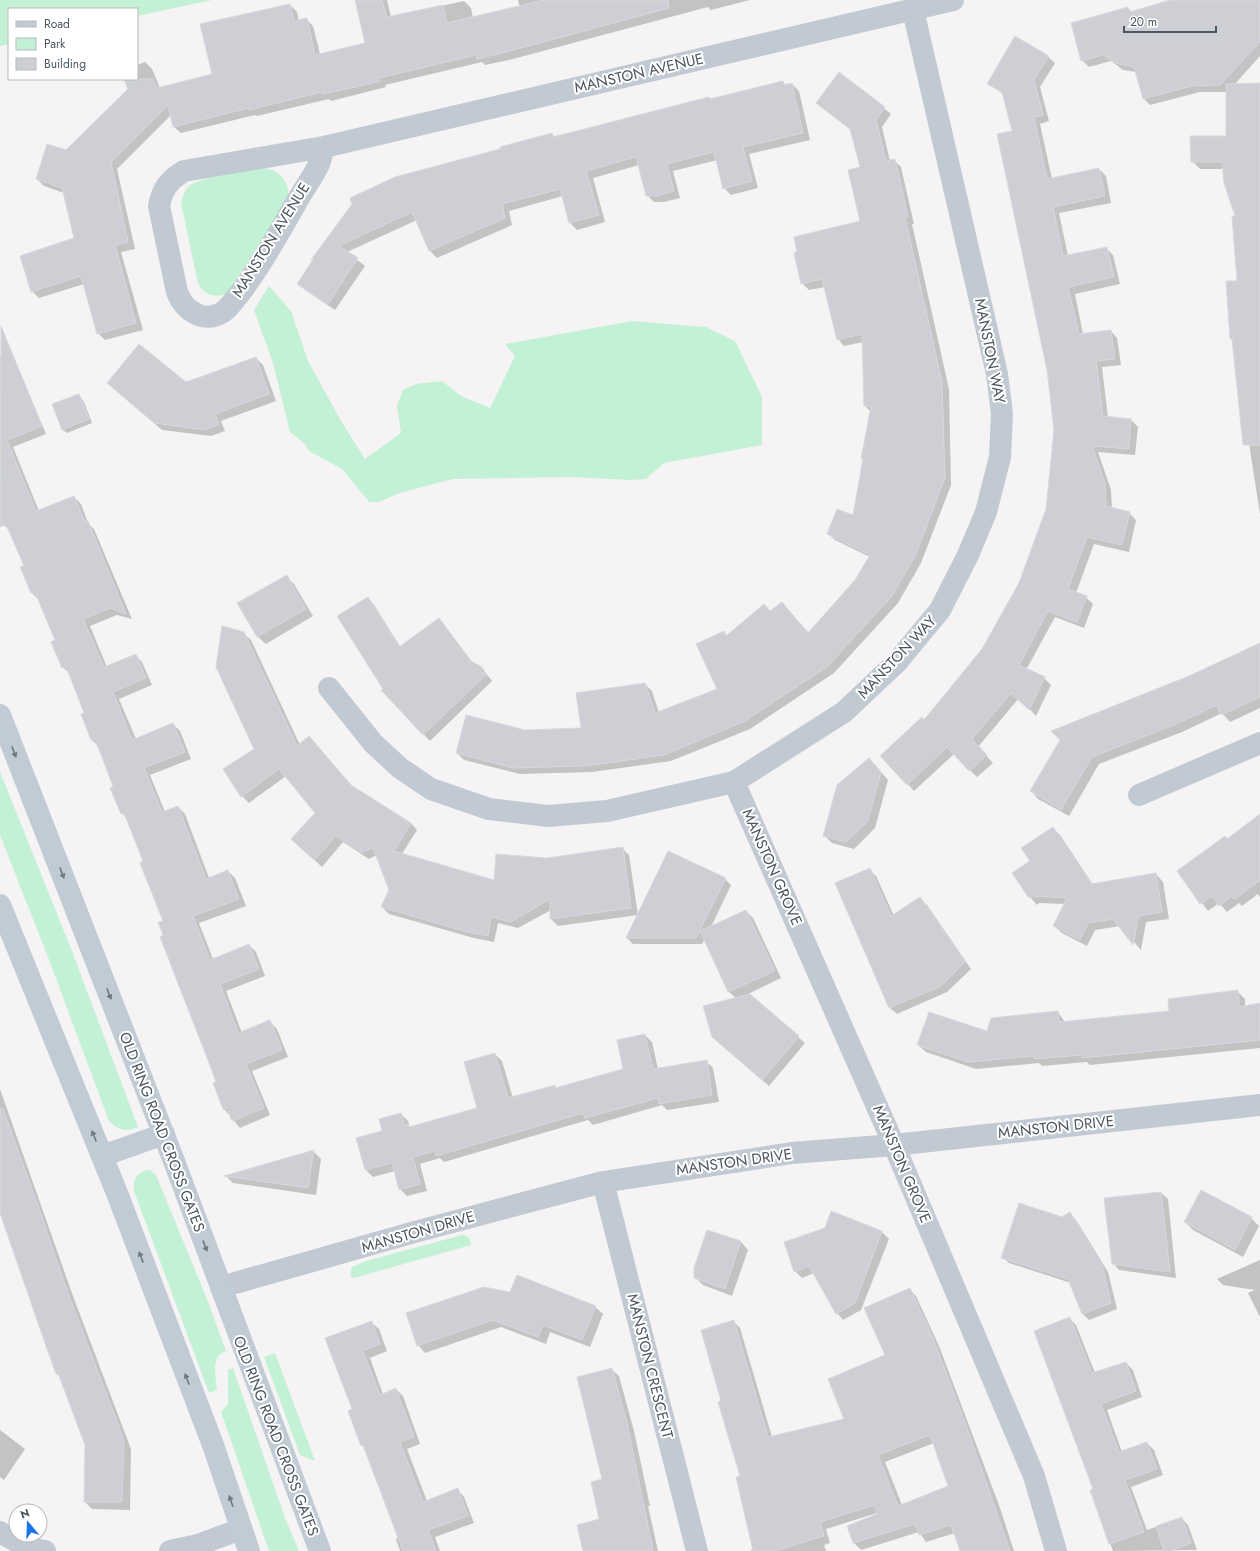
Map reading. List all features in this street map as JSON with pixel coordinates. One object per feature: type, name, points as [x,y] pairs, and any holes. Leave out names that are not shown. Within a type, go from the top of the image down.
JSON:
[{"type":"main road","name":"OLD RING ROAD CROSS GATES","points":[[0,715],[164,1134],[320,1551]]},
{"type":"main road","points":[[0,905],[102,1156],[213,1445],[249,1551]]},
{"type":"main road","points":[[102,1156],[164,1134]]},
{"type":"street","name":"MANSTON AVENUE","points":[[324,147],[319,164],[287,220],[250,279],[230,306],[213,316],[199,315],[186,308],[180,301],[177,292],[159,206],[161,195],[166,185],[174,177],[184,171],[324,147],[954,0]]},
{"type":"street","name":"MANSTON WAY","points":[[329,688],[373,743],[400,768],[431,789],[489,809],[548,816],[607,810],[734,782],[844,712],[897,662],[940,610],[968,555],[986,512],[1000,457],[1002,414],[997,374],[912,10]]},
{"type":"street","points":[[1139,795],[1260,743]]},
{"type":"street","name":"MANSTON GROVE","points":[[734,782],[894,1145],[1034,1476],[1056,1551]]},
{"type":"street","name":"MANSTON DRIVE","points":[[221,1287],[411,1232],[603,1182],[792,1153],[894,1145],[1260,1104]]},
{"type":"street","name":"MANSTON CRESCENT","points":[[603,1182],[697,1551]]},
{"type":"street","points":[[170,1551],[198,1545],[241,1529]]},
{"type":"street","points":[[0,1532],[28,1548],[45,1551]]},
{"type":"green space","points":[[0,0],[212,0],[138,16],[138,8],[8,8],[8,44],[0,46]]},
{"type":"green space","points":[[263,168],[275,171],[283,178],[288,189],[288,201],[227,294],[218,296],[206,293],[198,283],[181,203],[186,190],[198,181],[226,174]]},
{"type":"green space","points":[[269,286],[291,311],[308,361],[341,421],[365,459],[401,433],[397,405],[403,390],[416,384],[442,381],[461,396],[490,408],[515,356],[505,344],[632,321],[706,327],[735,341],[762,397],[762,445],[664,463],[646,479],[631,480],[569,477],[453,479],[399,493],[379,502],[369,502],[342,469],[309,451],[305,444],[290,432],[273,363],[254,310]]},
{"type":"green space","points":[[0,772],[70,946],[138,1127],[129,1130],[122,1130],[109,1121],[48,957],[0,835]]},
{"type":"green space","points":[[145,1170],[150,1170],[156,1175],[207,1299],[226,1351],[218,1357],[216,1362],[215,1373],[217,1390],[209,1393],[134,1191],[135,1179]]},
{"type":"green space","points":[[462,1235],[467,1236],[471,1245],[354,1278],[350,1276],[352,1267],[366,1261]]},
{"type":"green space","points":[[275,1353],[315,1461],[300,1455],[264,1357]]},
{"type":"green space","points":[[233,1368],[285,1518],[299,1551],[269,1551],[221,1412],[228,1404],[228,1370]]},
{"type":"building","points":[[355,0],[382,0],[387,17],[443,5],[447,23],[544,0],[668,0],[669,8],[506,52],[477,59],[476,55],[379,78],[380,81],[351,88],[323,94],[322,92],[173,127],[168,105],[111,162],[128,242],[115,245],[136,323],[97,334],[81,276],[31,292],[20,256],[74,238],[62,188],[36,179],[47,144],[66,150],[128,89],[124,80],[153,79],[157,88],[212,74],[200,24],[290,4],[294,21],[307,18],[315,55],[365,43]]},
{"type":"building","points":[[1170,0],[1260,0],[1260,42],[1220,85],[1192,86],[1143,99],[1134,67],[1115,63],[1103,55],[1081,61],[1071,23],[1128,7],[1130,12]]},
{"type":"building","points":[[1015,36],[1049,56],[1034,80],[1043,115],[1034,117],[1047,179],[1099,168],[1105,196],[1053,207],[1063,256],[1107,247],[1114,277],[1068,287],[1079,334],[1111,330],[1115,359],[1096,361],[1103,416],[1131,419],[1129,449],[1092,446],[1105,483],[1106,506],[1130,512],[1122,545],[1087,537],[1068,589],[1087,596],[1077,622],[1048,611],[1019,665],[1045,677],[1029,710],[1011,693],[972,739],[987,755],[969,771],[947,747],[907,785],[880,756],[922,717],[924,720],[982,649],[1019,583],[1046,509],[1054,430],[1047,370],[997,134],[1012,131],[1002,92],[987,84]]},
{"type":"building","points":[[839,72],[885,107],[876,120],[886,161],[895,159],[908,217],[905,217],[942,382],[945,478],[915,556],[892,596],[827,667],[743,722],[664,755],[585,766],[513,768],[456,753],[466,715],[525,730],[581,728],[576,693],[645,683],[655,713],[717,689],[696,644],[724,631],[726,636],[764,604],[770,611],[782,602],[808,633],[855,580],[870,555],[827,534],[837,509],[853,515],[863,459],[861,459],[871,406],[864,406],[862,334],[837,340],[822,279],[801,284],[794,253],[797,252],[794,237],[860,221],[848,170],[860,167],[850,129],[816,103]]},
{"type":"building","points":[[783,81],[784,85],[792,83],[803,133],[743,147],[752,181],[723,189],[714,152],[667,164],[674,191],[656,196],[646,196],[636,157],[586,171],[599,215],[569,223],[560,189],[502,204],[505,218],[429,251],[412,212],[339,246],[358,258],[328,304],[297,284],[314,258],[311,260],[352,204],[350,198],[395,177],[500,149],[500,147],[552,133],[553,137],[709,97],[710,99]]},
{"type":"building","points":[[1260,83],[1260,445],[1243,445],[1232,339],[1230,339],[1226,281],[1237,281],[1232,216],[1235,216],[1224,183],[1222,162],[1191,162],[1190,136],[1226,136],[1226,84]]},
{"type":"building","points":[[1,326],[42,426],[7,440],[36,511],[74,496],[85,522],[88,521],[126,614],[110,608],[83,619],[104,667],[136,654],[146,678],[113,692],[132,740],[173,723],[185,752],[144,768],[162,812],[178,806],[206,879],[228,870],[239,899],[193,916],[210,960],[249,944],[259,969],[220,984],[238,1033],[270,1020],[282,1050],[246,1064],[264,1108],[232,1121],[227,1108],[223,1109],[213,1083],[216,1082],[211,1068],[160,937],[163,935],[158,922],[163,921],[140,863],[143,861],[124,813],[121,814],[110,788],[113,786],[95,739],[91,740],[81,714],[84,713],[66,666],[62,668],[51,642],[55,640],[35,592],[31,593],[20,567],[24,566],[6,524],[0,527]]},
{"type":"building","points":[[139,344],[186,382],[256,357],[269,394],[215,414],[219,424],[204,430],[154,423],[107,383]]},
{"type":"building","points":[[79,394],[89,419],[62,430],[52,404]]},
{"type":"building","points":[[287,575],[306,609],[257,637],[237,603]]},
{"type":"building","points":[[368,597],[399,647],[439,618],[471,661],[482,667],[480,671],[487,674],[423,735],[381,690],[383,689],[337,616]]},
{"type":"building","points":[[222,626],[244,632],[297,746],[309,736],[351,785],[411,823],[394,851],[494,880],[496,854],[547,858],[623,847],[631,908],[550,919],[550,899],[511,922],[491,917],[488,936],[467,932],[381,907],[389,890],[373,848],[361,852],[336,836],[314,860],[291,839],[315,813],[279,769],[241,797],[223,769],[254,749],[216,667]]},
{"type":"building","points":[[1260,643],[1260,697],[1221,715],[1217,705],[1174,725],[1092,757],[1061,810],[1030,791],[1060,740],[1051,731],[1189,676]]},
{"type":"building","points":[[869,758],[881,772],[868,821],[846,842],[823,836],[837,785]]},
{"type":"building","points":[[1260,814],[1260,880],[1234,900],[1232,896],[1219,906],[1212,896],[1200,904],[1177,871],[1225,836],[1227,839]]},
{"type":"building","points":[[1053,827],[1091,884],[1156,873],[1162,912],[1139,916],[1133,945],[1113,919],[1088,923],[1080,940],[1053,926],[1067,898],[1032,896],[1029,898],[1012,873],[1030,861],[1021,848]]},
{"type":"building","points":[[668,851],[726,878],[696,938],[626,938]]},
{"type":"building","points":[[870,868],[891,916],[920,897],[965,962],[941,986],[889,1008],[835,883]]},
{"type":"building","points":[[746,910],[775,971],[728,992],[700,931]]},
{"type":"building","points":[[1238,990],[1239,1007],[1260,1003],[1260,1040],[1082,1058],[1082,1055],[1034,1059],[1034,1056],[968,1062],[917,1045],[929,1012],[987,1031],[991,1018],[1058,1011],[1059,1022],[1169,1011],[1168,999]]},
{"type":"building","points":[[750,994],[799,1036],[762,1080],[712,1037],[703,1006]]},
{"type":"building","points":[[645,1034],[653,1069],[707,1060],[712,1095],[659,1104],[658,1098],[585,1118],[583,1113],[436,1156],[435,1151],[413,1157],[420,1184],[399,1190],[392,1163],[365,1170],[356,1138],[382,1131],[379,1119],[401,1113],[405,1125],[408,1124],[409,1127],[477,1108],[464,1062],[495,1053],[508,1098],[555,1085],[555,1088],[623,1069],[617,1040]]},
{"type":"building","points":[[0,1109],[3,1109],[66,1288],[124,1440],[122,1502],[84,1502],[85,1445],[58,1373],[56,1374],[0,1213]]},
{"type":"building","points":[[314,1150],[308,1188],[224,1176]]},
{"type":"building","points":[[1201,1190],[1252,1217],[1235,1250],[1184,1222]]},
{"type":"building","points":[[1161,1192],[1170,1272],[1112,1264],[1104,1198]]},
{"type":"building","points":[[1019,1203],[1062,1217],[1070,1212],[1102,1265],[1111,1303],[1082,1314],[1068,1279],[1001,1258]]},
{"type":"building","points":[[831,1211],[882,1231],[855,1303],[836,1314],[809,1266],[794,1272],[784,1242],[825,1228]]},
{"type":"building","points":[[707,1230],[741,1241],[725,1289],[694,1278],[694,1268]]},
{"type":"building","points":[[517,1275],[596,1306],[582,1340],[543,1325],[538,1337],[493,1320],[417,1346],[406,1313],[484,1287],[510,1292]]},
{"type":"building","points":[[910,1288],[933,1338],[969,1433],[1010,1551],[960,1551],[951,1525],[919,1535],[915,1524],[853,1543],[847,1526],[877,1514],[875,1505],[820,1522],[824,1536],[774,1551],[753,1551],[736,1477],[740,1476],[718,1402],[721,1401],[701,1330],[734,1320],[768,1437],[844,1419],[828,1379],[885,1355],[864,1308]],"holes":[[[930,1435],[948,1486],[898,1506],[878,1455]]]},
{"type":"building","points":[[1070,1317],[1092,1373],[1126,1362],[1136,1391],[1101,1404],[1119,1452],[1147,1442],[1157,1469],[1125,1480],[1144,1532],[1109,1544],[1090,1490],[1093,1489],[1034,1331]]},
{"type":"building","points":[[372,1321],[380,1344],[363,1351],[380,1395],[396,1388],[414,1437],[400,1442],[423,1502],[458,1488],[468,1516],[428,1530],[436,1551],[403,1551],[363,1445],[361,1446],[348,1411],[352,1409],[325,1338]]},
{"type":"building","points":[[612,1368],[627,1423],[653,1551],[583,1551],[577,1525],[599,1519],[591,1482],[602,1479],[577,1377]]},
{"type":"building","points":[[1182,1517],[1191,1543],[1170,1551],[1164,1551],[1156,1526]]}]
